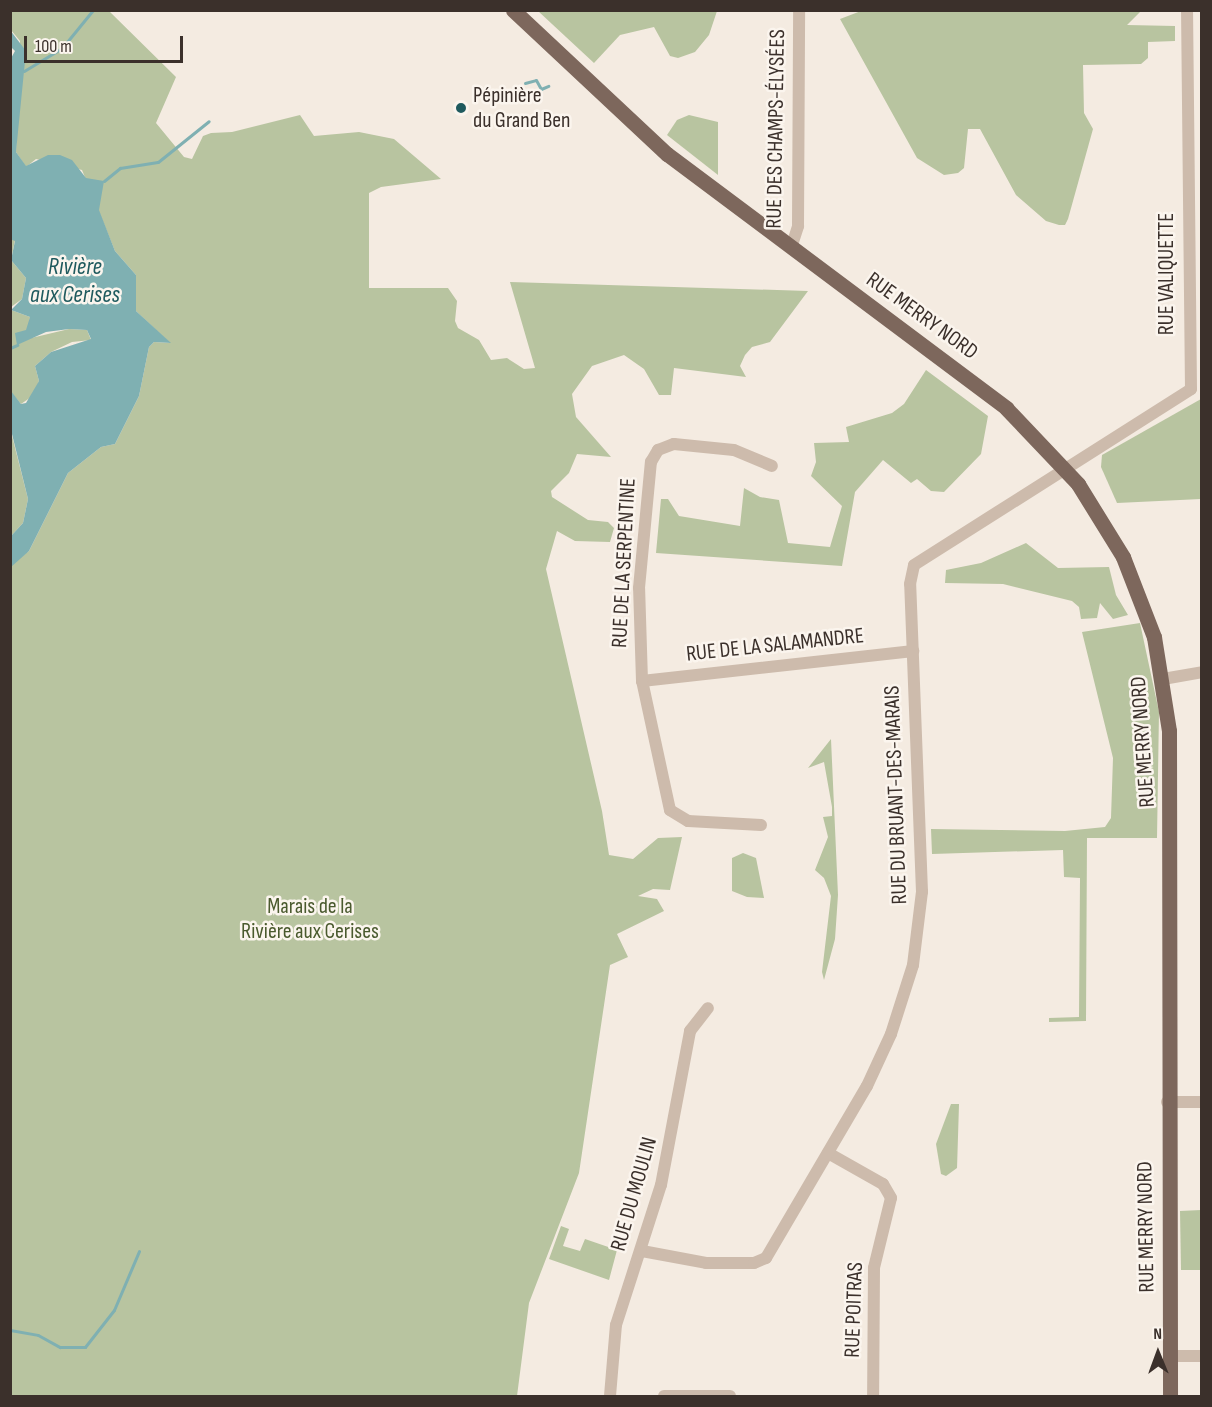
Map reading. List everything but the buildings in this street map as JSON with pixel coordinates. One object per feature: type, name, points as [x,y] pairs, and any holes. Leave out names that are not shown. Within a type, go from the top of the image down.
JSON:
[{"type":"main road","name":"RUE MERRY NORD","points":[[513,10],[650,140],[791,248],[985,390],[1064,467],[1090,501],[1123,556],[1148,616],[1163,679],[1170,777],[1167,1102],[1170,1396]]},
{"type":"street","name":"RUE DES CHAMPS-ÉLYSÉES","points":[[791,248],[798,226],[799,10]]},
{"type":"street","name":"RUE VALIQUETTE","points":[[1064,467],[1196,388],[1187,10]]},
{"type":"street","name":"RUE DE LA SERPENTINE","points":[[761,825],[687,821],[673,814],[642,681],[639,579],[655,454],[674,444],[734,450],[772,466]]},
{"type":"street","name":"RUE DU BRUANT-DES-MARAIS","points":[[642,1251],[698,1263],[762,1261],[873,1075],[891,1034],[908,984],[918,936],[922,860],[909,577],[914,565],[1064,467]]},
{"type":"street","name":"RUE DE LA SALAMANDRE","points":[[642,681],[913,651]]},
{"type":"street","points":[[1163,679],[1202,672]]},
{"type":"street","name":"RUE DU MOULIN","points":[[610,1396],[616,1325],[642,1251],[672,1138],[690,1031],[708,1008]]},
{"type":"street","points":[[1167,1102],[1202,1102]]},
{"type":"street","name":"RUE POITRAS","points":[[828,1153],[883,1184],[891,1198],[874,1268],[873,1396]]},
{"type":"street","points":[[1170,1356],[1202,1356]]},
{"type":"street","points":[[664,1396],[730,1396]]},
{"type":"green space","name":"Marais de la Rivière aux Cerises","points":[[10,11],[109,11],[176,77],[156,123],[184,157],[192,159],[203,136],[211,133],[232,132],[300,115],[314,136],[359,132],[394,139],[441,179],[381,187],[369,193],[369,288],[448,288],[457,301],[455,321],[458,328],[479,340],[491,360],[507,358],[524,369],[535,368],[510,282],[808,291],[770,342],[752,347],[745,355],[740,366],[746,377],[674,368],[671,395],[659,395],[644,369],[624,355],[592,366],[572,394],[576,417],[611,457],[577,454],[569,473],[551,491],[552,497],[588,520],[608,522],[614,528],[610,542],[575,541],[557,531],[546,569],[602,811],[609,855],[633,859],[658,838],[682,837],[670,890],[653,889],[638,896],[657,899],[664,911],[617,934],[628,957],[610,965],[579,1173],[529,1303],[517,1396],[11,1396],[11,564],[29,551],[68,473],[101,447],[115,444],[139,396],[149,347],[154,342],[170,343],[136,311],[136,275],[115,251],[82,170],[36,159],[26,167],[16,152],[20,41],[11,30]]},
{"type":"green space","points":[[538,11],[717,11],[709,35],[695,52],[678,58],[670,56],[654,27],[620,35],[594,63]]},
{"type":"green space","points":[[861,11],[1141,11],[1127,25],[1175,26],[1175,41],[1148,42],[1148,58],[1141,64],[1083,65],[1084,113],[1093,129],[1068,219],[1065,225],[1059,225],[1046,221],[1016,195],[980,129],[968,129],[964,168],[958,173],[944,175],[917,158],[840,19]]},
{"type":"green space","points":[[689,115],[718,122],[718,175],[667,135],[677,120]]},
{"type":"green space","points":[[11,239],[15,240],[11,260]]},
{"type":"green space","points":[[11,260],[26,278],[22,299],[11,307]]},
{"type":"green space","points":[[11,310],[30,317],[27,339],[69,329],[87,330],[91,340],[72,342],[51,352],[35,366],[39,381],[34,395],[21,404],[11,392]]},
{"type":"green space","points":[[926,370],[988,416],[981,454],[944,492],[931,491],[917,479],[911,483],[883,460],[855,492],[842,566],[656,553],[661,499],[668,499],[679,516],[740,526],[744,488],[760,497],[779,500],[788,543],[830,547],[842,506],[811,476],[816,462],[814,443],[849,442],[846,427],[892,413],[904,404]]},
{"type":"green space","points":[[1201,399],[1201,499],[1117,503],[1101,467],[1102,455]]},
{"type":"green space","points":[[10,428],[28,499],[23,523],[11,536]]},
{"type":"green space","points":[[1026,543],[1058,568],[1109,567],[1116,595],[1128,615],[1113,619],[1100,603],[1097,618],[1081,619],[1079,607],[1072,601],[1003,584],[945,583],[946,570],[981,563]]},
{"type":"green space","points":[[1140,623],[1159,712],[1157,838],[1087,838],[1086,1021],[1049,1022],[1049,1018],[1079,1017],[1080,878],[1064,877],[1063,850],[932,854],[931,829],[1065,831],[1105,827],[1111,818],[1113,758],[1082,632]]},
{"type":"green space","points":[[831,739],[838,895],[835,939],[824,980],[822,972],[831,896],[824,878],[815,870],[828,837],[823,817],[832,816],[832,807],[824,762],[808,768]]},
{"type":"green space","points":[[743,853],[756,858],[764,898],[747,897],[732,891],[732,858]]},
{"type":"green space","points":[[951,1104],[959,1104],[957,1168],[946,1176],[941,1174],[936,1144]]},
{"type":"green space","points":[[1201,1210],[1201,1270],[1181,1270],[1180,1211]]},
{"type":"green space","points":[[561,1226],[569,1229],[563,1246],[580,1251],[585,1239],[617,1250],[609,1280],[549,1259]]},
{"type":"water","name":"Rivière aux Cerises","points":[[10,30],[26,51],[16,152],[26,166],[48,155],[60,155],[72,160],[86,178],[104,181],[99,210],[115,251],[136,275],[136,311],[171,343],[154,342],[149,347],[139,396],[115,444],[101,447],[68,473],[29,551],[11,567],[11,536],[23,523],[28,499],[11,430],[11,391],[21,404],[26,403],[39,381],[35,366],[51,352],[91,339],[87,330],[69,329],[46,332],[17,345],[15,333],[26,330],[30,317],[11,310],[22,299],[26,278],[11,260],[15,241],[10,239],[10,60],[15,51],[11,47]]},
{"type":"waterway","points":[[24,71],[62,48],[93,10]]},
{"type":"waterway","points":[[525,83],[536,80],[541,89],[548,86]]},
{"type":"waterway","points":[[104,181],[120,168],[158,162],[209,121]]},
{"type":"waterway","points":[[10,348],[17,345]]},
{"type":"waterway","points":[[10,1330],[38,1335],[60,1347],[85,1347],[114,1310],[139,1251]]},
{"type":"place","name":"Pépinière du Grand Ben","points":[[461,108]]}]
